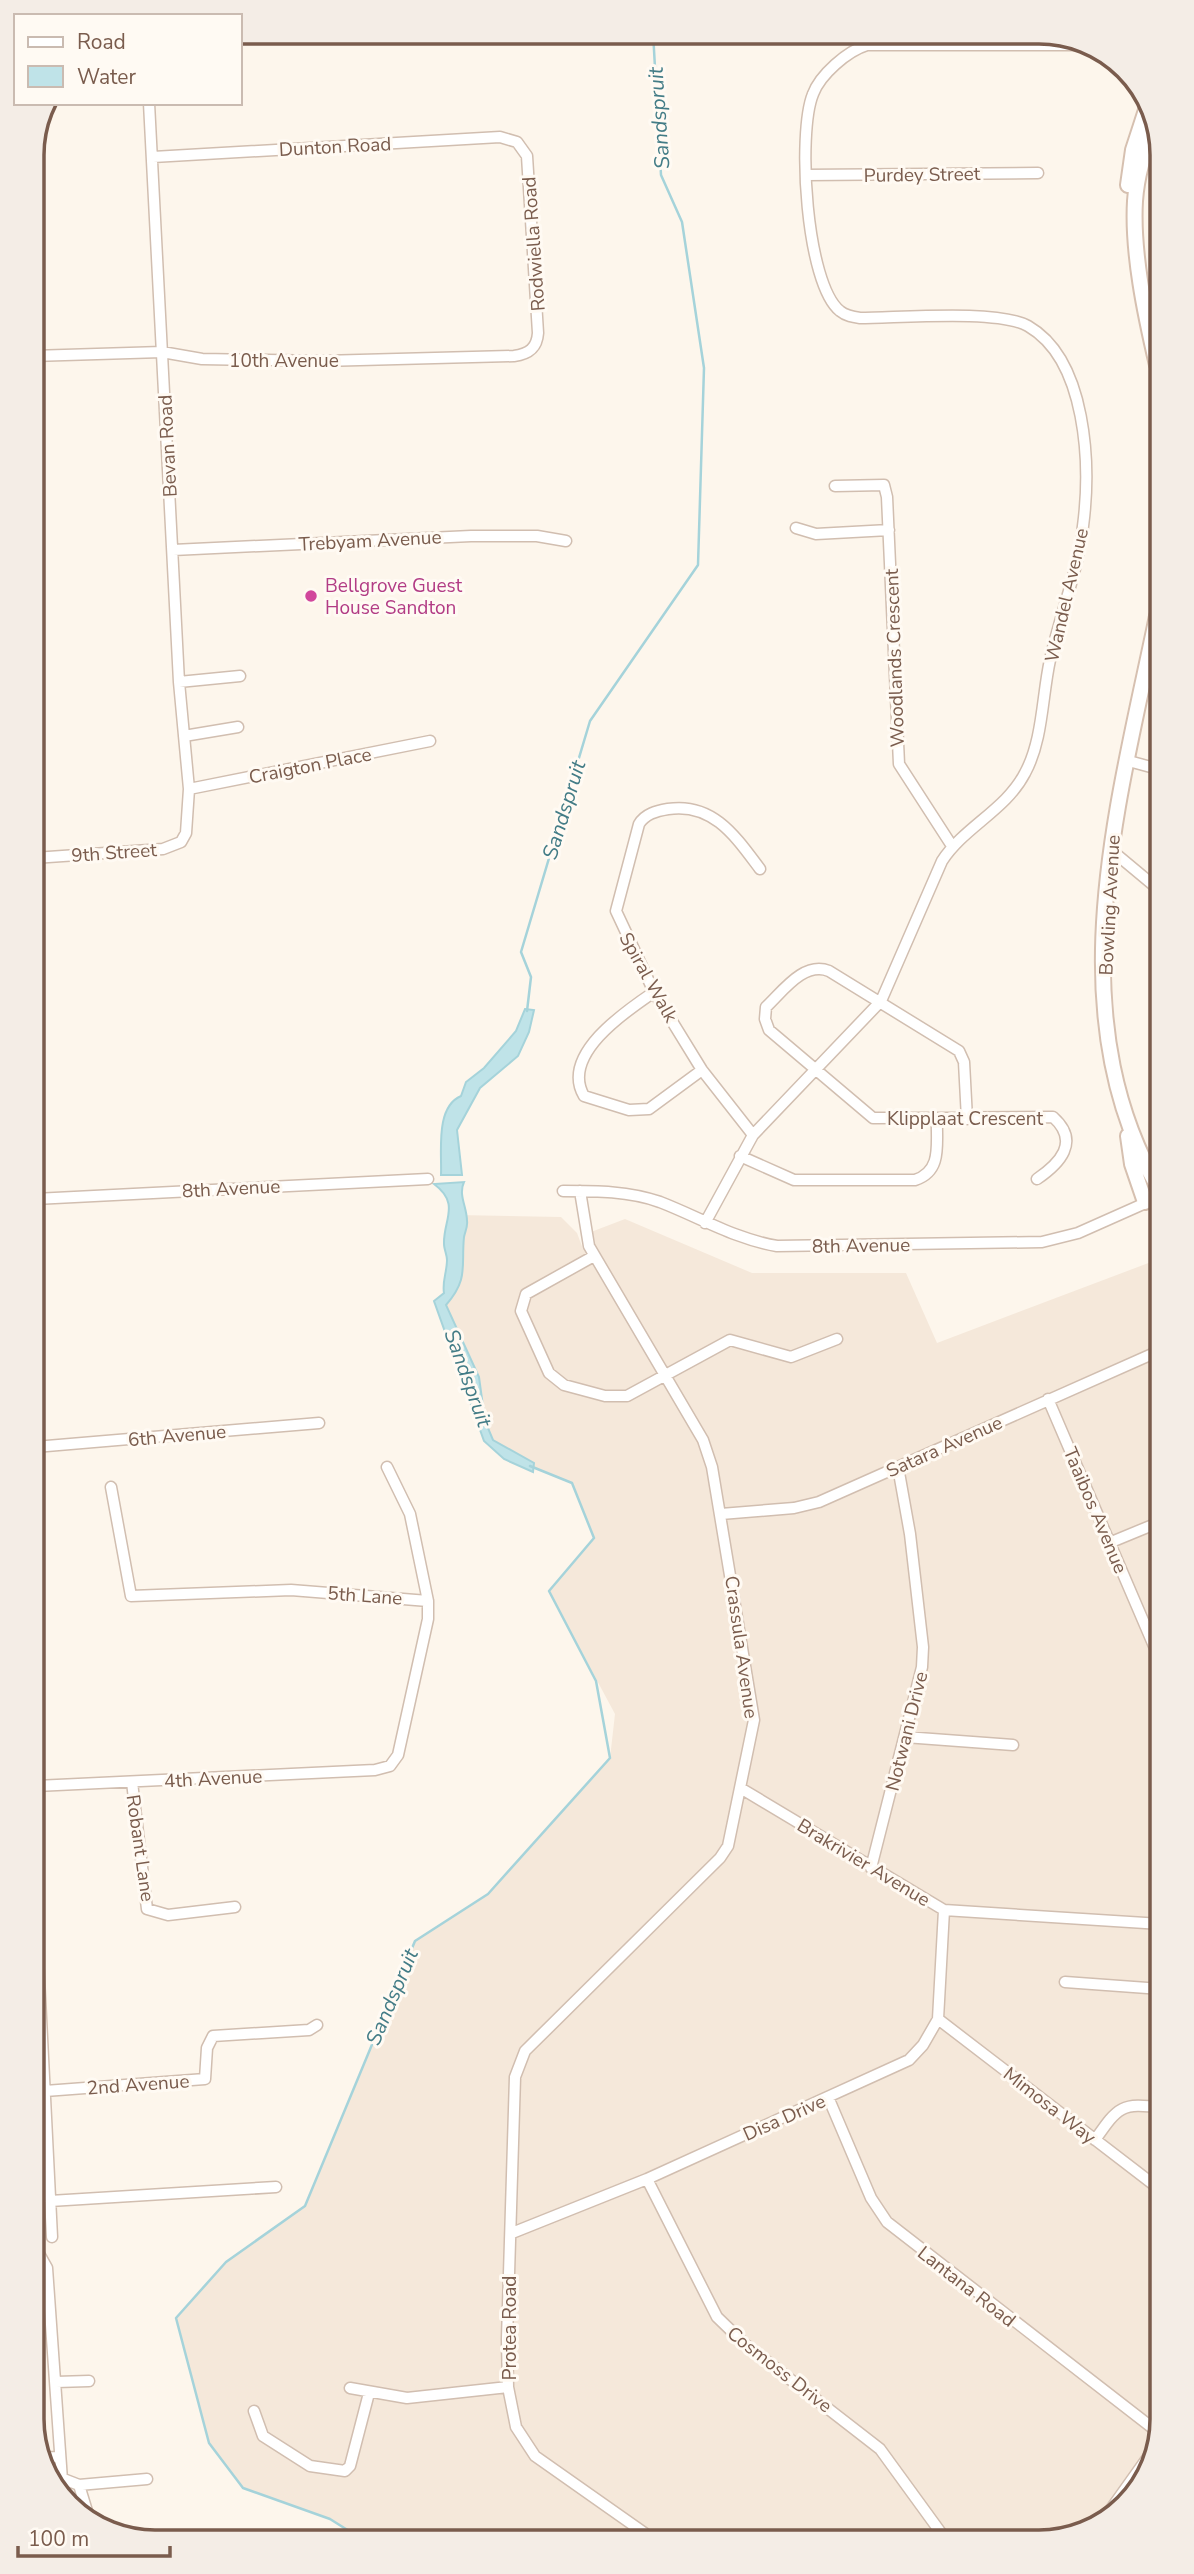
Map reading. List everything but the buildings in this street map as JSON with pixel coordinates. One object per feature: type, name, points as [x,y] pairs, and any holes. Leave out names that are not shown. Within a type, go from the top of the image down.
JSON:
[{"type":"main road","points":[[1144,118],[1133,150],[1126,195],[1126,225],[1137,296],[1144,310]]},
{"type":"main road","points":[[1149,139],[1142,158],[1135,201],[1144,310],[1150,335]]},
{"type":"main road","name":"Bowling Avenue","points":[[1150,658],[1125,760],[1110,849],[1104,924],[1107,1008],[1113,1061],[1128,1123],[1150,1173]]},
{"type":"main road","points":[[1128,1123],[1129,1155],[1150,1196]]},
{"type":"street","name":"Wandel Avenue","points":[[705,1223],[753,1135],[881,1001],[942,861],[952,846],[1012,793],[1033,755],[1050,660],[1084,524],[1082,425],[1062,357],[1041,335],[1019,321],[1007,318],[860,318],[840,312],[825,288],[810,240],[806,175],[809,106],[813,94],[840,62],[859,47],[936,44]]},
{"type":"street","name":"Wandel Avenue","points":[[1022,44],[1050,44]]},
{"type":"street","name":"Bevan Road","points":[[149,105],[180,682],[189,789]]},
{"type":"street","name":"Dunton Road","points":[[152,157],[500,137],[517,142]]},
{"type":"street","name":"Rodwiella Road","points":[[517,142],[527,156],[538,333],[534,348]]},
{"type":"street","name":"Purdey Street","points":[[806,175],[1038,173]]},
{"type":"street","name":"10th Avenue","points":[[44,356],[162,352],[202,359],[322,361],[514,356],[534,348]]},
{"type":"street","name":"Woodlands Crescent","points":[[835,486],[881,483],[887,497],[899,764],[952,846]]},
{"type":"street","points":[[796,528],[816,534],[889,530]]},
{"type":"street","name":"Trebyam Avenue","points":[[173,550],[508,535],[566,541]]},
{"type":"street","points":[[180,682],[240,676]]},
{"type":"street","points":[[184,737],[238,727]]},
{"type":"street","name":"Craigton Place","points":[[189,789],[430,741]]},
{"type":"street","points":[[1125,760],[1150,767]]},
{"type":"street","name":"9th Street","points":[[44,857],[172,847],[181,842],[186,833],[189,789]]},
{"type":"street","name":"Spiral Walk","points":[[753,1135],[702,1070],[654,992],[616,911],[642,819],[659,811],[675,808],[703,812],[727,826],[760,869]]},
{"type":"street","points":[[1110,849],[1150,882]]},
{"type":"street","name":"Klipplaat Crescent","points":[[881,1001],[829,971],[813,967],[766,1007],[765,1019],[769,1030],[873,1118],[1054,1117],[1062,1128],[1065,1149],[1057,1165],[1037,1179]]},
{"type":"street","points":[[654,992],[614,1018],[595,1042],[583,1061],[579,1084],[582,1093],[587,1099],[629,1110],[649,1109],[702,1070]]},
{"type":"street","points":[[881,1001],[959,1051],[964,1062],[967,1119]]},
{"type":"street","points":[[740,1156],[794,1180],[915,1180],[935,1166],[937,1119]]},
{"type":"street","name":"8th Avenue","points":[[44,1199],[428,1179]]},
{"type":"street","name":"8th Avenue","points":[[563,1191],[622,1192],[659,1202],[756,1242],[776,1246],[1018,1243],[1051,1240],[1079,1233],[1150,1201]]},
{"type":"street","name":"Crassula Avenue","points":[[525,2051],[724,1854],[742,1788],[754,1720],[712,1467],[703,1440],[594,1256],[582,1220],[580,1191]]},
{"type":"street","points":[[594,1256],[523,1298],[522,1314],[549,1373],[564,1385],[613,1397],[627,1395],[730,1340],[791,1357],[837,1339]]},
{"type":"street","name":"Satara Avenue","points":[[721,1514],[794,1508],[819,1502],[1150,1355]]},
{"type":"street","name":"Taaibos Avenue","points":[[1048,1399],[1150,1637]]},
{"type":"street","name":"6th Avenue","points":[[44,1446],[318,1423]]},
{"type":"street","points":[[387,1467],[410,1514],[428,1601]]},
{"type":"street","name":"Notwani Drive","points":[[871,1868],[920,1682],[923,1647],[908,1522],[898,1467]]},
{"type":"street","name":"5th Lane","points":[[111,1488],[131,1597],[291,1590],[428,1601],[428,1619],[398,1755],[390,1766]]},
{"type":"street","points":[[1109,1543],[1150,1526]]},
{"type":"street","points":[[905,1737],[1013,1745]]},
{"type":"street","name":"4th Avenue","points":[[44,1786],[375,1770],[390,1766]]},
{"type":"street","name":"Robant Lane","points":[[132,1782],[147,1909],[168,1915],[235,1907]]},
{"type":"street","name":"Brakrivier Avenue","points":[[742,1788],[944,1910],[1150,1923]]},
{"type":"street","points":[[938,2020],[944,1910]]},
{"type":"street","points":[[1065,1982],[1150,1988]]},
{"type":"street","name":"Disa Drive","points":[[512,2233],[647,2179],[903,2064],[923,2045],[938,2020]]},
{"type":"street","name":"Mimosa Way","points":[[938,2020],[1150,2182]]},
{"type":"street","name":"2nd Avenue","points":[[45,2091],[205,2079],[207,2048],[213,2036],[309,2030],[317,2025]]},
{"type":"street","name":"Protea Road","points":[[525,2051],[515,2077],[507,2339],[508,2387],[516,2427],[527,2448],[641,2530]]},
{"type":"street","points":[[44,2074],[52,2236]]},
{"type":"street","name":"Lantana Road","points":[[828,2097],[871,2198],[887,2222],[1150,2426]]},
{"type":"street","points":[[1095,2140],[1119,2108],[1132,2105],[1150,2107]]},
{"type":"street","name":"Cosmoss Drive","points":[[647,2179],[717,2317],[735,2336],[880,2449],[939,2530]]},
{"type":"street","points":[[50,2201],[276,2187]]},
{"type":"street","points":[[44,2263],[47,2268],[56,2382],[61,2478],[79,2486],[147,2479]]},
{"type":"street","points":[[56,2382],[89,2381]]},
{"type":"street","points":[[350,2388],[407,2398],[508,2387]]},
{"type":"street","points":[[254,2411],[263,2436],[310,2466],[338,2472],[350,2466],[369,2393]]},
{"type":"street","points":[[51,2457],[58,2457]]},
{"type":"street","points":[[79,2486],[85,2505]]},
{"type":"shaded area","points":[[457,1215],[561,1217],[577,1233],[583,1249],[594,1243],[591,1232],[625,1219],[752,1273],[906,1273],[937,1343],[1150,1262],[1150,2420],[1139,2469],[1118,2498],[1095,2515],[1075,2524],[1040,2530],[348,2530],[330,2519],[243,2488],[209,2443],[176,2318],[226,2262],[305,2205],[415,1941],[488,1894],[610,1758],[615,1714],[549,1591],[594,1538],[572,1483],[508,1457],[491,1442],[443,1308]]},
{"type":"water","points":[[525,1009],[534,1010],[529,1032],[518,1056],[480,1088],[457,1130],[462,1175],[441,1175],[442,1131],[447,1110],[461,1096],[466,1082],[484,1068],[516,1031]]},
{"type":"water","points":[[464,1182],[462,1196],[467,1223],[461,1280],[446,1305],[479,1377],[485,1421],[493,1440],[534,1463],[533,1472],[504,1459],[484,1441],[434,1301],[444,1293],[447,1260],[444,1235],[449,1205],[442,1191],[434,1184]]},
{"type":"waterway","name":"Sandspruit","points":[[527,1011],[531,977],[521,952],[590,721],[698,565],[704,368],[682,222],[661,175],[654,44]]},
{"type":"waterway","name":"Sandspruit","points":[[348,2530],[330,2519],[243,2488],[209,2443],[176,2318],[226,2262],[305,2206],[415,1941],[488,1894],[610,1758],[596,1681],[549,1591],[594,1538],[572,1483],[530,1466]]},
{"type":"place","name":"Bellgrove Guest House Sandton","points":[[311,596]]}]
